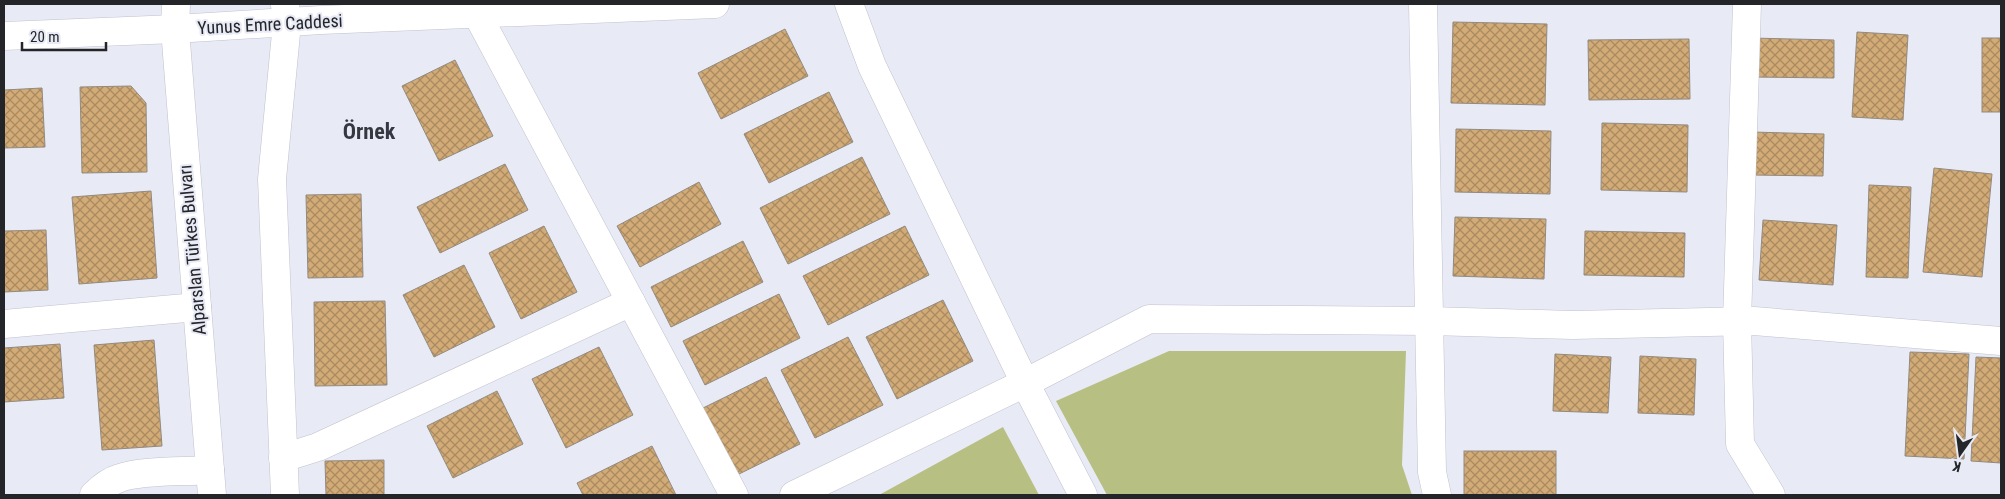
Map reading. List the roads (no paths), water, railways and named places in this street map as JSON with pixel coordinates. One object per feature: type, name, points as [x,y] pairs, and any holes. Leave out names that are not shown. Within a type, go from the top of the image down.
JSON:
[{"type":"street","name":"Yunus Emre Caddesi","points":[[4,36],[175,16],[286,13],[477,14],[715,4]]},
{"type":"street","points":[[850,4],[872,66],[1025,383],[1083,495]]},
{"type":"street","points":[[1423,4],[1432,472],[1437,495]]},
{"type":"street","points":[[1747,4],[1737,322],[1740,444],[1771,495]]},
{"type":"street","points":[[285,495],[272,179],[286,13]]},
{"type":"street","points":[[477,14],[734,495]]},
{"type":"street","name":"Alparslan Türkes Bulvarı","points":[[175,16],[211,483]]},
{"type":"street","points":[[283,458],[318,447],[631,302]]},
{"type":"street","points":[[4,324],[197,308]]},
{"type":"street","points":[[794,495],[1025,383],[1149,319],[1430,321],[1573,325],[1754,321],[2001,341]]},
{"type":"street","points":[[94,495],[106,485],[120,478],[135,474],[211,483]]},
{"type":"district","name":"Örnek","points":[[369,131]]}]
